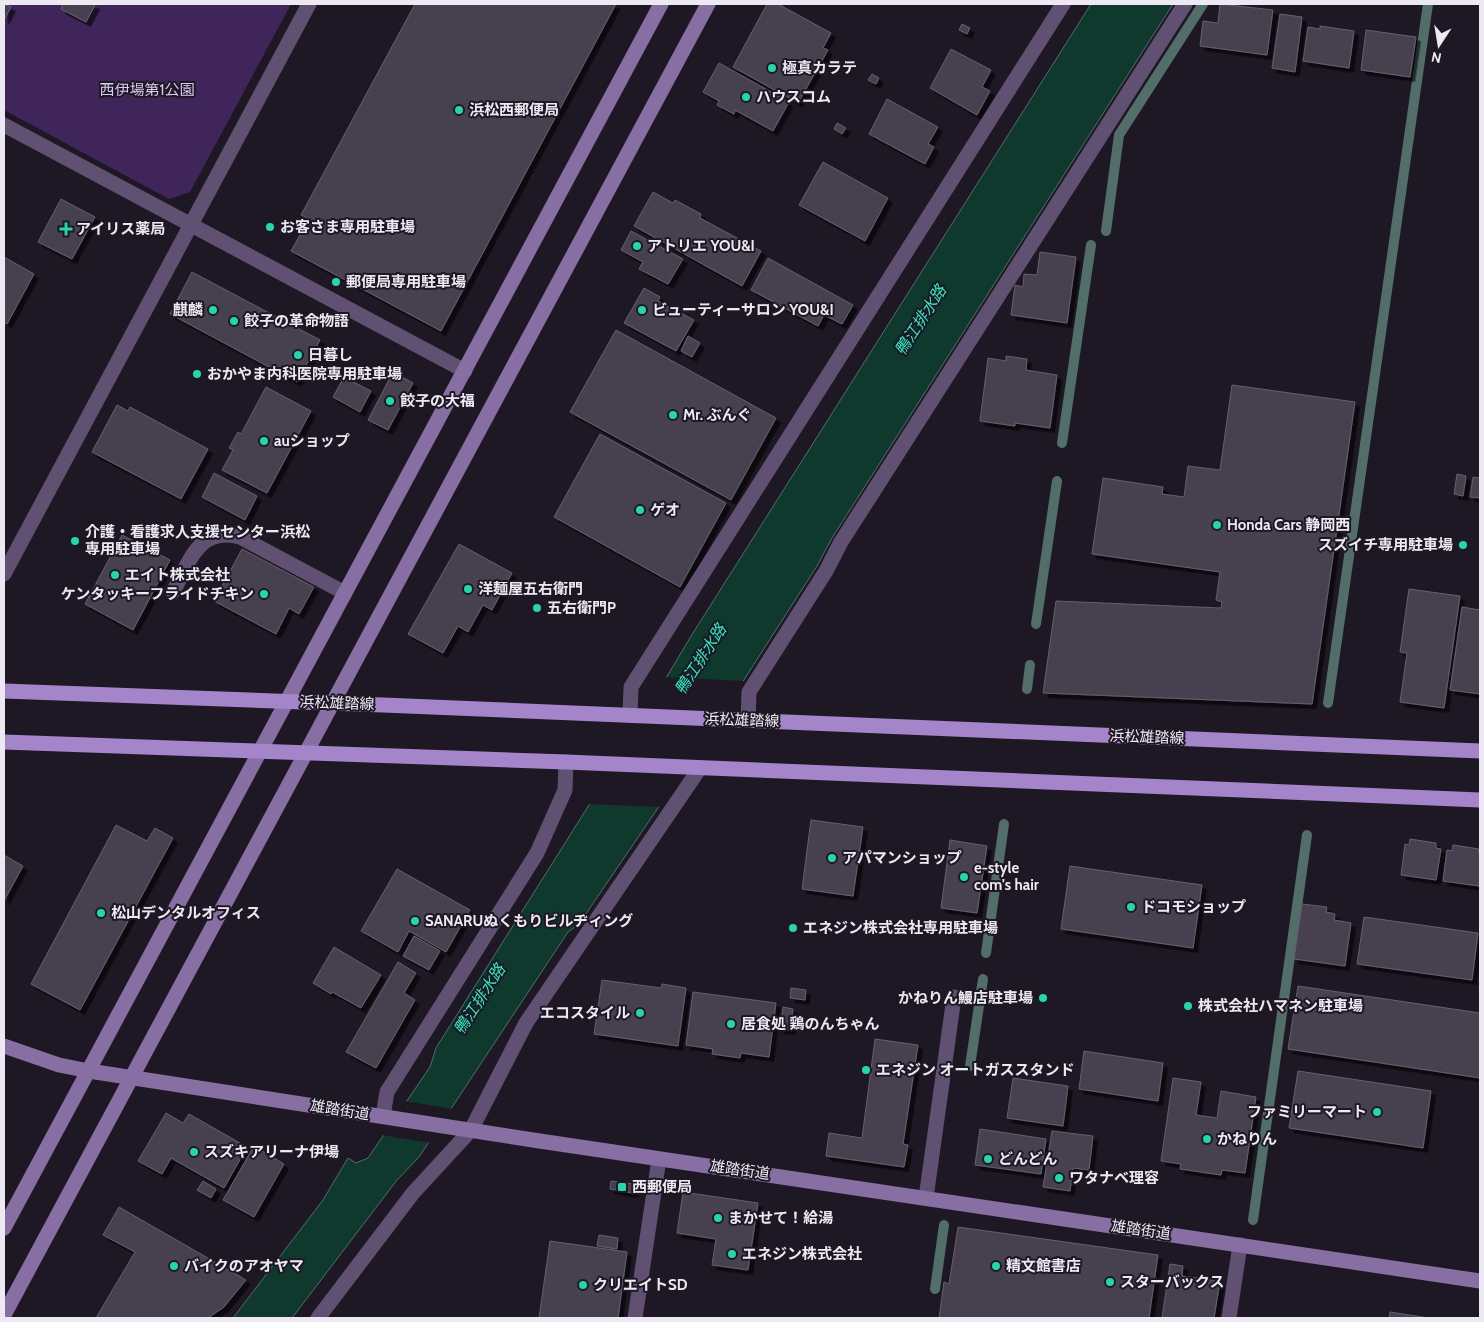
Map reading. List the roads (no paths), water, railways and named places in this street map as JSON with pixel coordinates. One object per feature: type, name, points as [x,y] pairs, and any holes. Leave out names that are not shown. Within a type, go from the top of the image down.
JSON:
[{"type":"main road","name":"浜松雄踏線","points":[[4,691],[632,715],[1480,751]]},
{"type":"main road","points":[[4,742],[696,767],[1480,800]]},
{"type":"street","points":[[4,574],[309,4]]},
{"type":"street","points":[[4,1228],[662,4]]},
{"type":"street","points":[[4,1315],[708,4]]},
{"type":"street","points":[[632,715],[631,687],[1063,4]]},
{"type":"street","points":[[748,720],[749,692],[826,571],[841,542],[1185,4]]},
{"type":"street","points":[[4,125],[465,371]]},
{"type":"street","points":[[173,592],[195,551],[204,541],[215,536],[228,534],[240,537],[345,593]]},
{"type":"street","points":[[388,1117],[387,1092],[539,850],[565,790],[566,762]]},
{"type":"street","points":[[318,1318],[413,1193],[471,1130],[526,1024],[696,767]]},
{"type":"street","points":[[926,1198],[954,997]]},
{"type":"street","name":"雄踏街道","points":[[4,1046],[59,1065],[132,1078],[1480,1281]]},
{"type":"street","points":[[635,1318],[660,1159]]},
{"type":"street","points":[[1229,1318],[1240,1245]]},
{"type":"water","name":"鴨江排水路","points":[[1091,4],[1173,4],[832,538],[817,566],[722,714],[579,924],[568,932],[419,1157],[397,1180],[292,1318],[233,1318],[323,1200],[348,1158],[356,1163],[368,1158],[430,1067],[436,1048],[606,778],[693,633]]},
{"type":"waterway","points":[[1106,231],[1119,135],[1203,4]]},
{"type":"waterway","points":[[1328,703],[1428,4]]},
{"type":"waterway","points":[[1062,443],[1091,245]]},
{"type":"waterway","points":[[1036,624],[1057,481]]},
{"type":"waterway","points":[[1027,689],[1030,665]]},
{"type":"waterway","points":[[986,953],[1004,824]]},
{"type":"waterway","points":[[1253,1220],[1307,835]]},
{"type":"waterway","points":[[970,1066],[983,979]]},
{"type":"waterway","points":[[935,1289],[944,1225]]},
{"type":"place","name":"極真カラテ","points":[[772,68]]},
{"type":"place","name":"ハウスコム","points":[[746,97]]},
{"type":"place","name":"浜松西郵便局","points":[[459,110]]},
{"type":"place","name":"お客さま専用駐車場","points":[[270,227]]},
{"type":"place","name":"アイリス薬局","points":[[66,229]]},
{"type":"place","name":"アトリエ YOU&I","points":[[637,246]]},
{"type":"place","name":"郵便局専用駐車場","points":[[336,282]]},
{"type":"place","name":"麒麟","points":[[213,310]]},
{"type":"place","name":"ビューティーサロン YOU&I","points":[[642,310]]},
{"type":"place","name":"餃子の革命物語","points":[[234,321]]},
{"type":"place","name":"日暮し","points":[[298,355]]},
{"type":"place","name":"おかやま内科医院専用駐車場","points":[[197,374]]},
{"type":"place","name":"餃子の大福","points":[[390,401]]},
{"type":"place","name":"Mr. ぶんぐ","points":[[673,415]]},
{"type":"place","name":"auショップ","points":[[264,441]]},
{"type":"place","name":"ゲオ","points":[[640,510]]},
{"type":"place","name":"Honda Cars 静岡西","points":[[1217,525]]},
{"type":"place","name":"介護・看護求人支援センター浜松 専用駐車場","points":[[75,541]]},
{"type":"place","name":"スズイチ専用駐車場","points":[[1463,545]]},
{"type":"place","name":"エイト株式会社","points":[[115,575]]},
{"type":"place","name":"洋麺屋五右衛門","points":[[468,589]]},
{"type":"place","name":"ケンタッキーフライドチキン","points":[[264,594]]},
{"type":"place","name":"五右衛門P","points":[[537,608]]},
{"type":"place","name":"アパマンショップ","points":[[832,858]]},
{"type":"place","name":"e-style com's hair","points":[[964,877]]},
{"type":"place","name":"ドコモショップ","points":[[1131,907]]},
{"type":"place","name":"松山デンタルオフィス","points":[[101,913]]},
{"type":"place","name":"SANARUぬくもりビルヂィング","points":[[415,921]]},
{"type":"place","name":"エネジン株式会社専用駐車場","points":[[793,928]]},
{"type":"place","name":"かねりん鰻店駐車場","points":[[1043,998]]},
{"type":"place","name":"株式会社ハマネン駐車場","points":[[1188,1006]]},
{"type":"place","name":"エコスタイル","points":[[640,1013]]},
{"type":"place","name":"居食処 鶏のんちゃん","points":[[731,1024]]},
{"type":"place","name":"エネジン オートガススタンド","points":[[866,1070]]},
{"type":"place","name":"ファミリーマート","points":[[1377,1112]]},
{"type":"place","name":"かねりん","points":[[1207,1139]]},
{"type":"place","name":"スズキアリーナ伊場","points":[[194,1152]]},
{"type":"place","name":"どんどん","points":[[988,1159]]},
{"type":"place","name":"ワタナベ理容","points":[[1059,1178]]},
{"type":"place","name":"西郵便局","points":[[622,1187]]},
{"type":"place","name":"まかせて！給湯","points":[[718,1218]]},
{"type":"place","name":"エネジン株式会社","points":[[732,1254]]},
{"type":"place","name":"バイクのアオヤマ","points":[[174,1266]]},
{"type":"place","name":"精文館書店","points":[[996,1266]]},
{"type":"place","name":"スターバックス","points":[[1110,1282]]},
{"type":"place","name":"クリエイトSD","points":[[583,1285]]},
{"type":"park label","name":"西伊場第1公園","points":[[147,90]]}]
